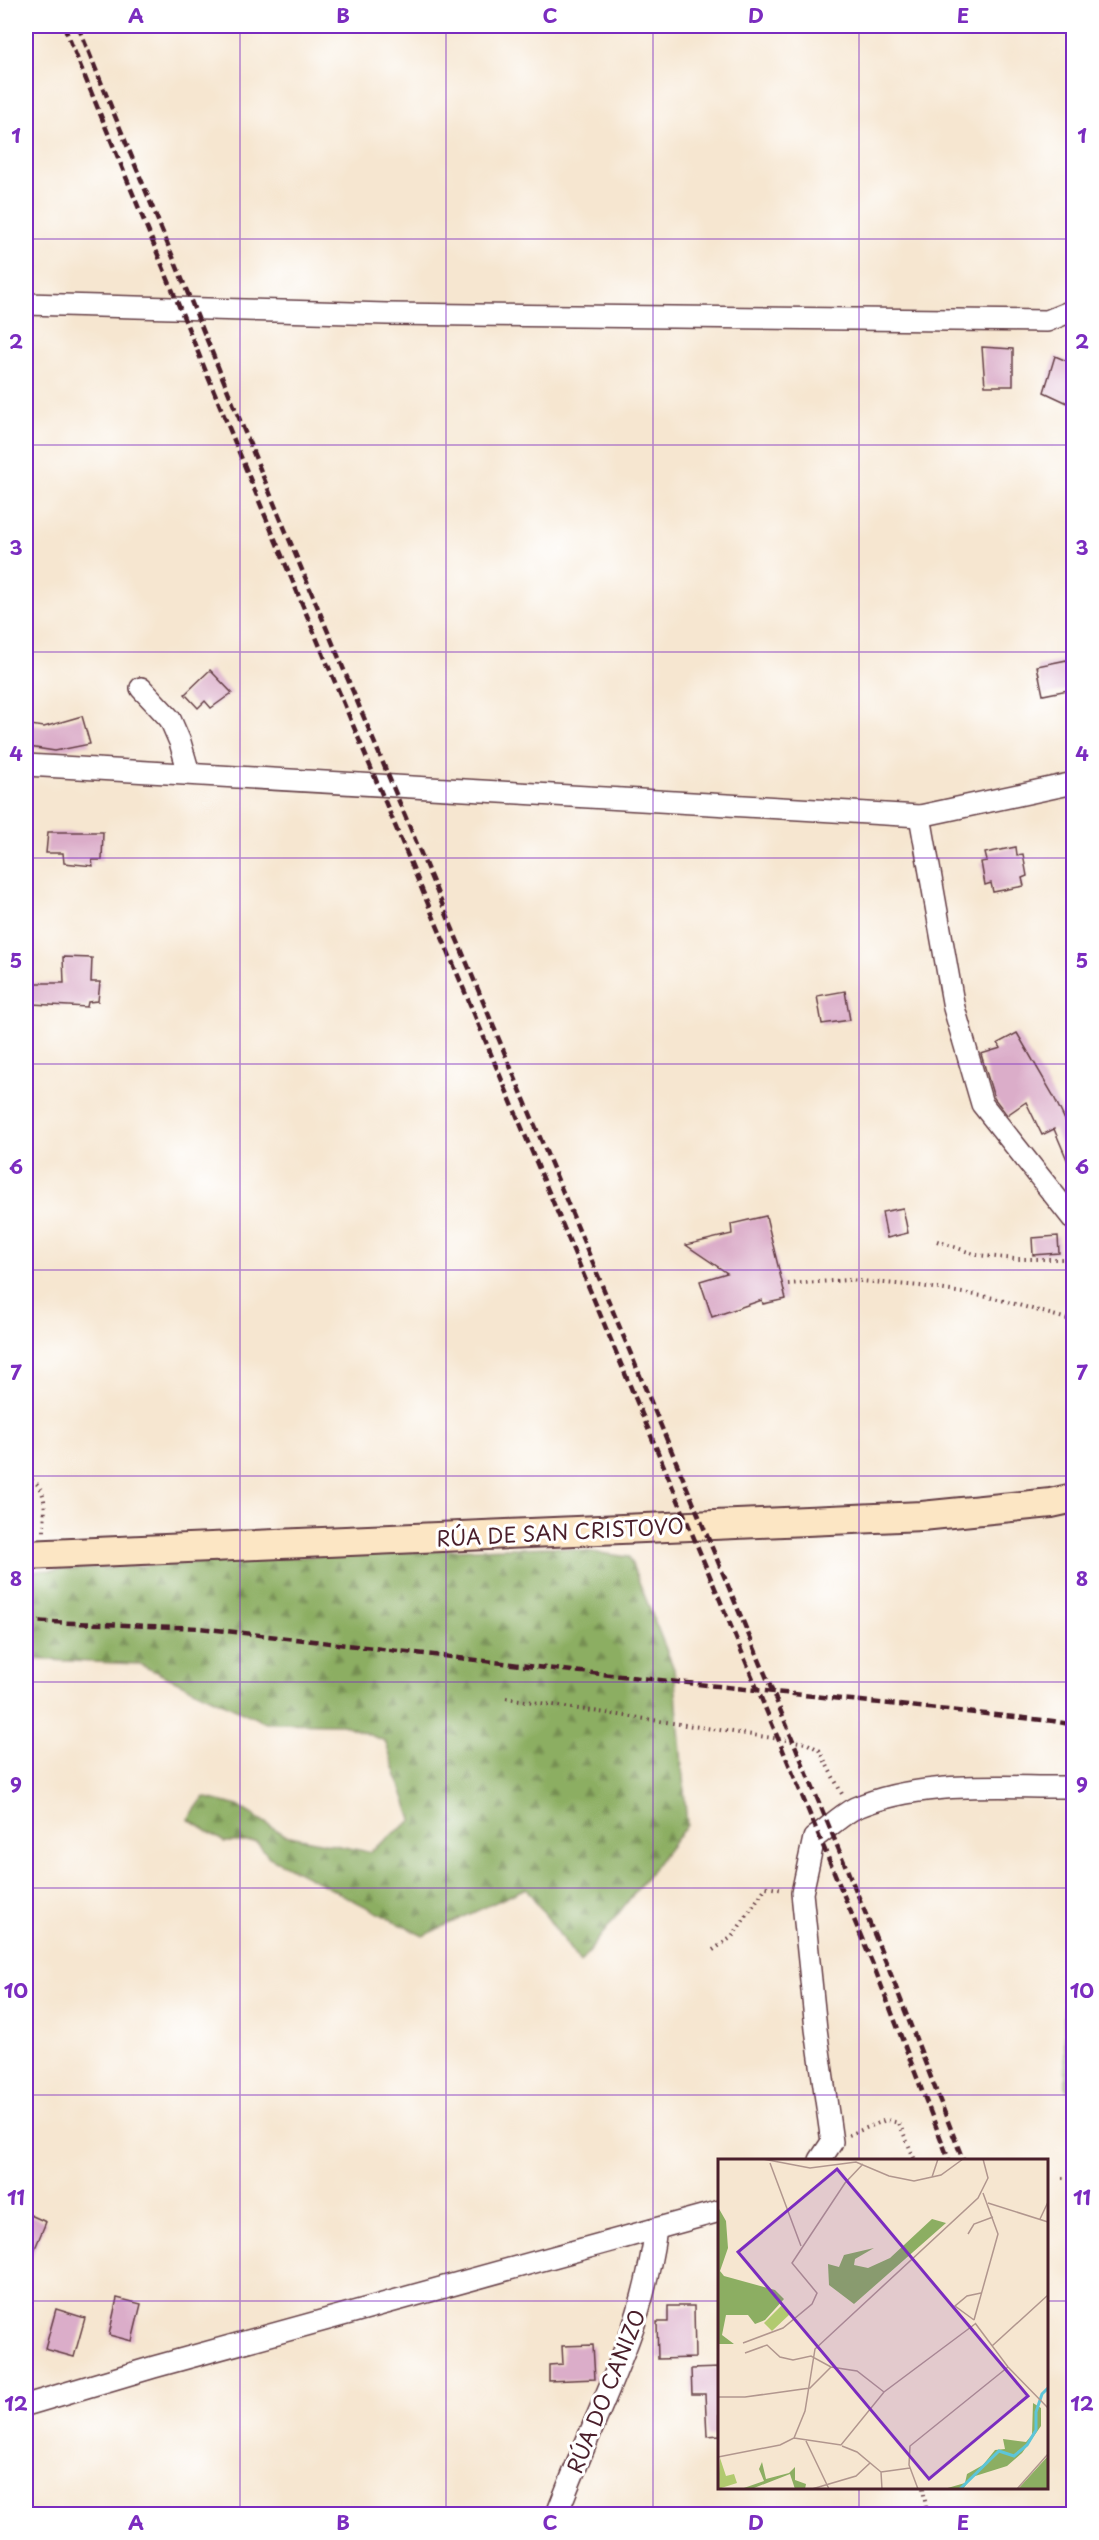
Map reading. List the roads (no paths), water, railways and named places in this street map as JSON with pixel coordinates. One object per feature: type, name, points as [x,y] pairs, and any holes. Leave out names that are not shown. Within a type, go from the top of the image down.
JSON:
[{"type":"street","points":[[26,304],[387,314],[1047,321],[1074,310]]},
{"type":"street","points":[[141,688],[170,719],[189,773]]},
{"type":"street","points":[[26,765],[920,816],[1074,783]]},
{"type":"street","points":[[920,816],[954,1008],[982,1104],[1074,1220]]},
{"type":"street","name":"RÚA DE SAN CRISTOVO","points":[[35,1555],[922,1516],[1051,1503],[1074,1498]]},
{"type":"street","points":[[821,2159],[832,2142],[816,2029],[802,1893],[814,1838],[854,1809],[908,1792],[976,1787],[1074,1787]]},
{"type":"street","points":[[26,2405],[154,2367],[718,2212]]},
{"type":"street","name":"RÚA DO CANIZO","points":[[557,2514],[629,2340],[649,2272],[656,2230]]},
{"type":"railway","points":[[64,26],[264,513],[876,1972],[949,2159]]},
{"type":"railway","points":[[78,26],[276,508],[888,1967],[963,2159]]},
{"type":"railway","points":[[26,1621],[200,1628],[1074,1725]]}]
